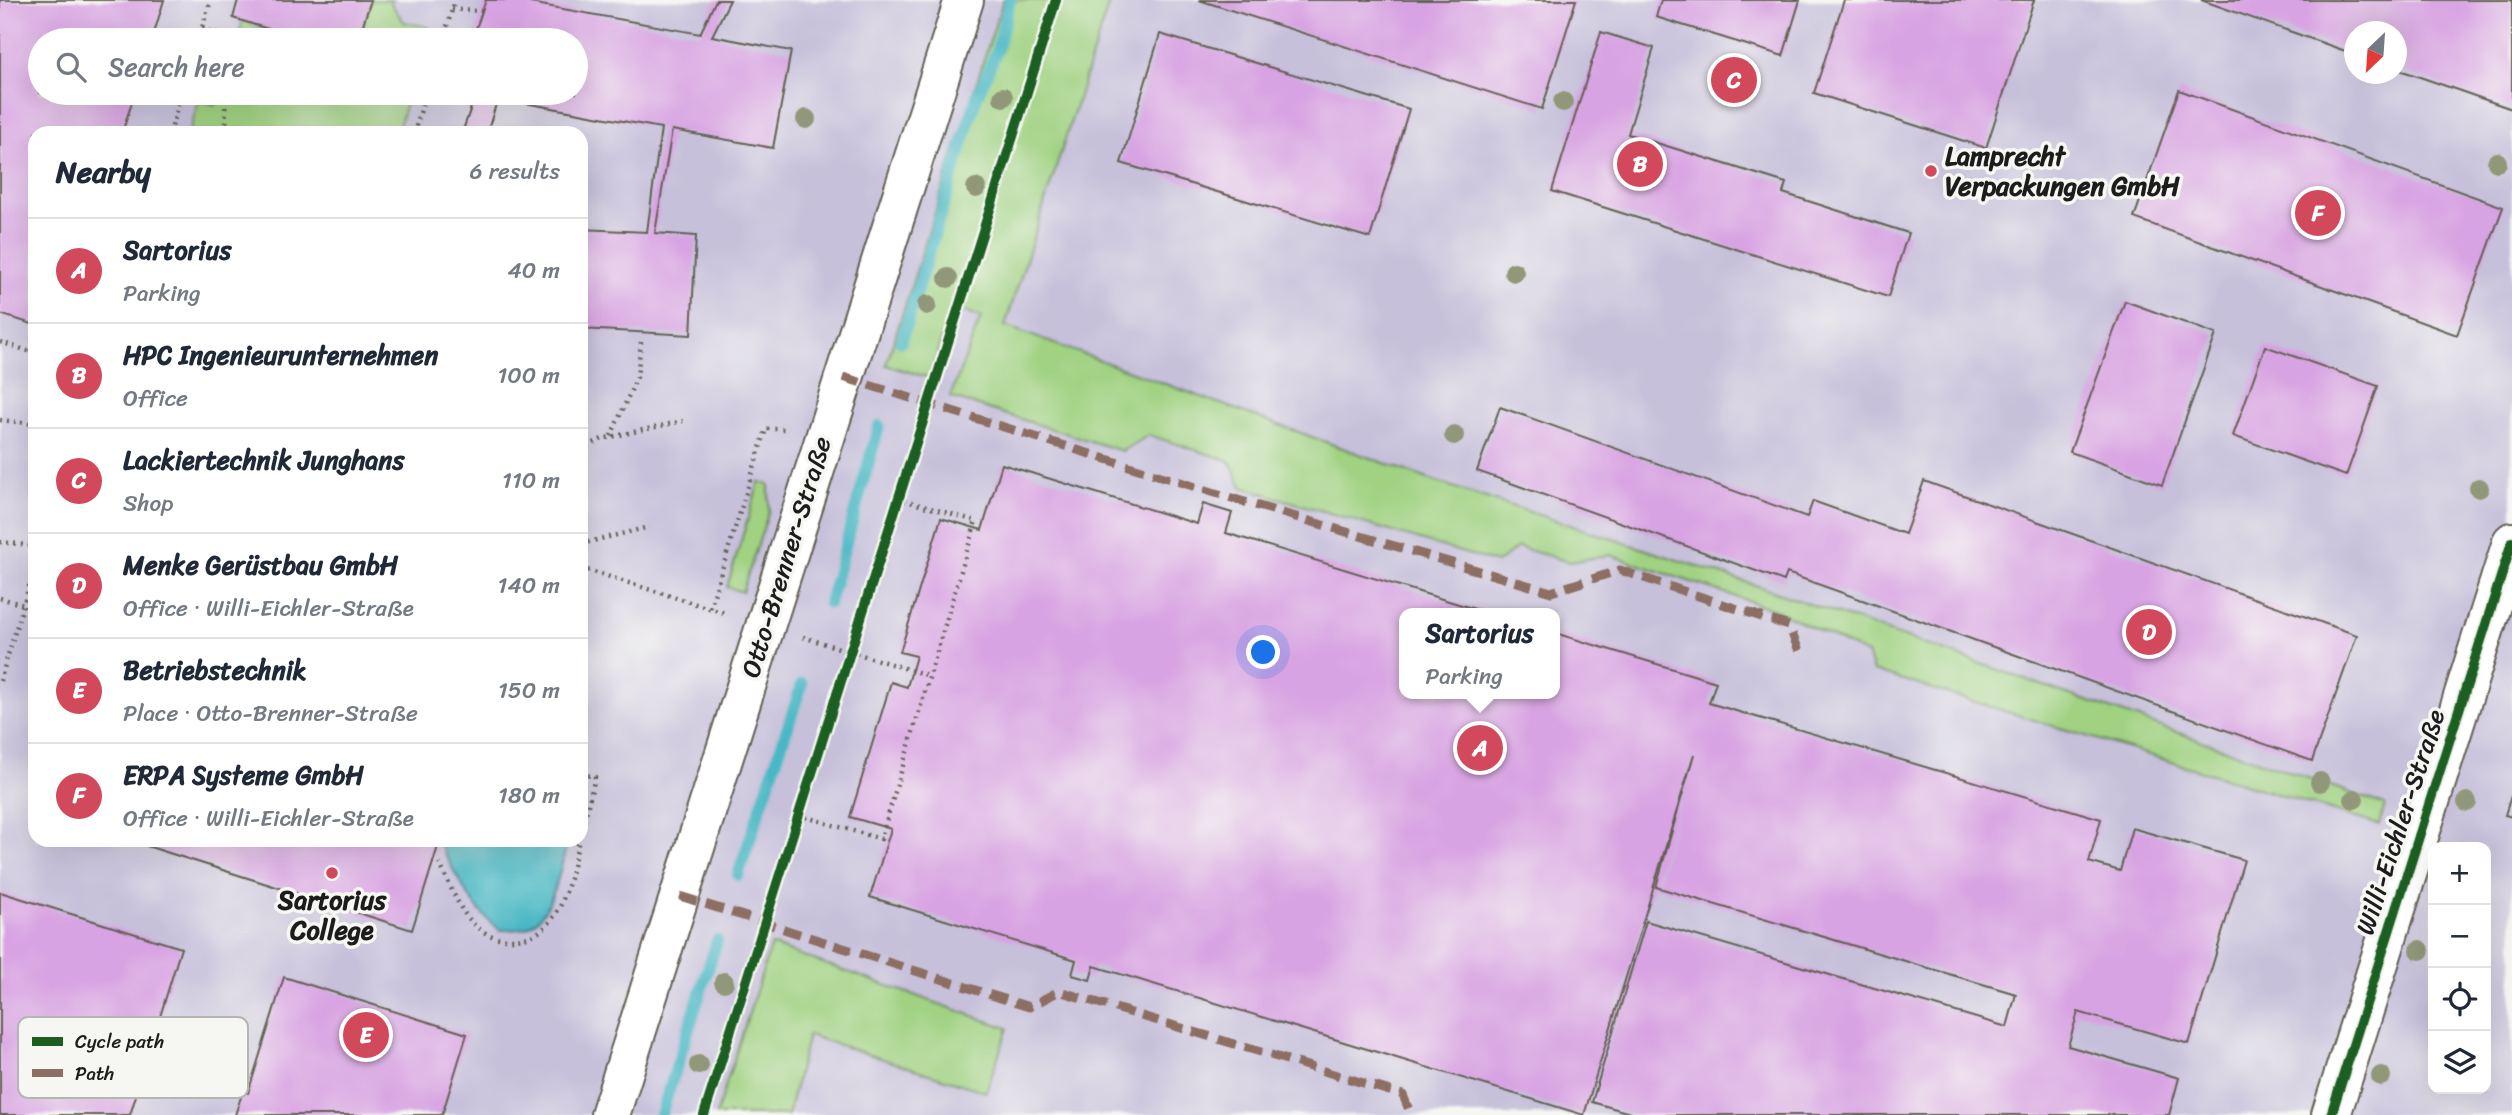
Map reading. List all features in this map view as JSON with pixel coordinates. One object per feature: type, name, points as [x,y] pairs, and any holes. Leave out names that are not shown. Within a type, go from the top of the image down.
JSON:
[{"type":"main road","name":"Otto-Brenner-Straße","points":[[610,1115],[964,0]]},
{"type":"main road","name":"Willi-Eichler-Straße","points":[[2331,1115],[2512,542]]},
{"type":"path","points":[[202,28],[211,0]]},
{"type":"path","points":[[446,28],[455,0]]},
{"type":"path","points":[[452,9],[482,11]]},
{"type":"path","points":[[172,126],[178,105]]},
{"type":"path","points":[[225,105],[226,126]]},
{"type":"path","points":[[416,126],[422,105]]},
{"type":"path","points":[[0,342],[28,351]]},
{"type":"path","points":[[610,437],[636,377],[641,342]]},
{"type":"path","points":[[0,420],[28,423]]},
{"type":"path","points":[[588,446],[601,439],[683,421]]},
{"type":"path","points":[[710,608],[766,429],[826,430]]},
{"type":"path","points":[[895,512],[903,487]]},
{"type":"path","points":[[799,815],[881,839],[976,521],[899,499]]},
{"type":"path","points":[[588,542],[649,527]]},
{"type":"path","points":[[0,541],[28,545]]},
{"type":"path","points":[[0,681],[28,591]]},
{"type":"path","points":[[0,598],[24,605]]},
{"type":"path","points":[[847,664],[855,639]]},
{"type":"path","points":[[588,776],[595,777],[588,806]]},
{"type":"path","points":[[795,827],[803,803]]},
{"type":"path","points":[[439,863],[468,919],[500,940],[518,939],[537,933],[553,920],[565,898],[577,847]]},
{"type":"shaded area","points":[[0,0],[2512,0],[2512,1115],[0,1115]]},
{"type":"green space","points":[[371,0],[392,0],[390,2],[404,22],[429,27],[429,28],[362,28]]},
{"type":"green space","points":[[1003,0],[1110,0],[1005,326],[1431,480],[1758,586],[2385,805],[2379,825],[1873,671],[1867,654],[1776,610],[1610,555],[1570,562],[1518,547],[1497,563],[1242,487],[1230,461],[1149,435],[1122,451],[950,397],[981,317],[951,306],[930,378],[886,365]]},
{"type":"green space","points":[[243,21],[265,28],[241,28]]},
{"type":"green space","points":[[197,105],[405,105],[399,126],[191,126]]},
{"type":"green space","points":[[759,482],[769,485],[769,511],[742,592],[727,587]]},
{"type":"green space","points":[[771,945],[1008,1028],[986,1092],[808,1035],[788,1115],[716,1115]]},
{"type":"water","points":[[441,847],[566,847],[550,901],[536,921],[527,927],[500,930],[481,912],[458,879]]},
{"type":"building","points":[[0,0],[164,0],[156,28],[28,28],[28,105],[131,105],[124,126],[28,126],[28,323],[0,314]]},
{"type":"building","points":[[238,0],[371,0],[362,28],[265,28],[233,18]]},
{"type":"building","points":[[486,0],[531,0],[530,3],[700,34],[716,0],[730,0],[712,36],[791,51],[773,148],[672,130],[655,233],[696,236],[691,335],[588,329],[588,229],[647,232],[661,128],[536,105],[588,105],[588,28],[476,28]]},
{"type":"building","points":[[1199,0],[1576,0],[1542,109]]},
{"type":"building","points":[[1661,0],[1800,0],[1783,56],[1656,17]]},
{"type":"building","points":[[1844,0],[2034,0],[1986,148],[1814,93]]},
{"type":"building","points":[[2201,0],[2512,0],[2512,109],[2407,72],[2407,21],[2344,21],[2344,50]]},
{"type":"building","points":[[1601,32],[1654,48],[1628,134],[1786,183],[1783,193],[1908,233],[1888,297],[1552,191]]},
{"type":"building","points":[[1160,34],[1409,109],[1370,238],[1121,163]]},
{"type":"building","points":[[2179,90],[2503,207],[2457,335],[2134,218]]},
{"type":"building","points":[[472,105],[496,105],[489,126],[464,126]]},
{"type":"building","points":[[2125,301],[2216,334],[2162,485],[2070,452]]},
{"type":"building","points":[[2265,346],[2378,386],[2346,476],[2233,436]]},
{"type":"building","points":[[1500,407],[1807,517],[1813,501],[1905,534],[1924,481],[2357,635],[2312,761],[1787,573],[1784,581],[1477,471]]},
{"type":"building","points":[[1002,464],[1197,524],[1203,504],[1232,513],[1226,533],[1472,608],[1399,608],[1399,699],[1560,699],[1560,635],[1716,682],[1709,703],[2101,819],[2089,862],[2120,871],[2132,828],[2244,860],[2189,1044],[2078,1012],[2068,1046],[2179,1078],[2169,1115],[1637,1115],[1592,1102],[1646,921],[2007,1027],[2016,994],[1656,887],[1694,754],[1584,1115],[1094,966],[1090,980],[1072,975],[1076,960],[870,897],[891,829],[850,817],[891,682],[907,687],[916,656],[900,652],[941,518],[982,530]]},
{"type":"building","points":[[2512,796],[2512,817],[2505,815]]},
{"type":"building","name":"Sartorius College","points":[[150,847],[438,847],[412,930]]},
{"type":"building","points":[[0,892],[181,948],[160,1017],[18,1017],[18,1098],[135,1098],[130,1115],[0,1115]]},
{"type":"building","points":[[284,977],[467,1034],[442,1115],[235,1115],[241,1098],[248,1098]]},
{"type":"waterway","points":[[901,342],[977,97],[997,50],[1010,0]]},
{"type":"waterway","points":[[829,603],[879,426]]},
{"type":"waterway","points":[[738,875],[802,684]]},
{"type":"waterway","points":[[661,1115],[717,941]]},
{"type":"marked path","points":[[843,377],[1238,500],[1551,592],[1620,570],[1789,626],[1801,656]]},
{"type":"marked path","points":[[680,896],[1029,1007],[1059,991],[1403,1095],[1411,1115]]},
{"type":"cycle path","points":[[704,1115],[1056,0]]},
{"type":"cycle path","points":[[2331,1115],[2512,542]]},
{"type":"place","name":"Lackiertechnik Junghans","points":[[1734,80]]},
{"type":"place","name":"HPC Ingenieurunternehmen","points":[[1640,164]]},
{"type":"place","name":"Lamprecht Verpackungen GmbH","points":[[1931,171]]},
{"type":"place","name":"ERPA Systeme GmbH","points":[[2318,213]]},
{"type":"place","name":"Menke Gerüstbau GmbH","points":[[2149,632]]},
{"type":"place","name":"Sartorius","points":[[1480,748]]},
{"type":"place","name":"Sartorius College","points":[[332,873]]},
{"type":"place","name":"Betriebstechnik","points":[[366,1035]]}]
